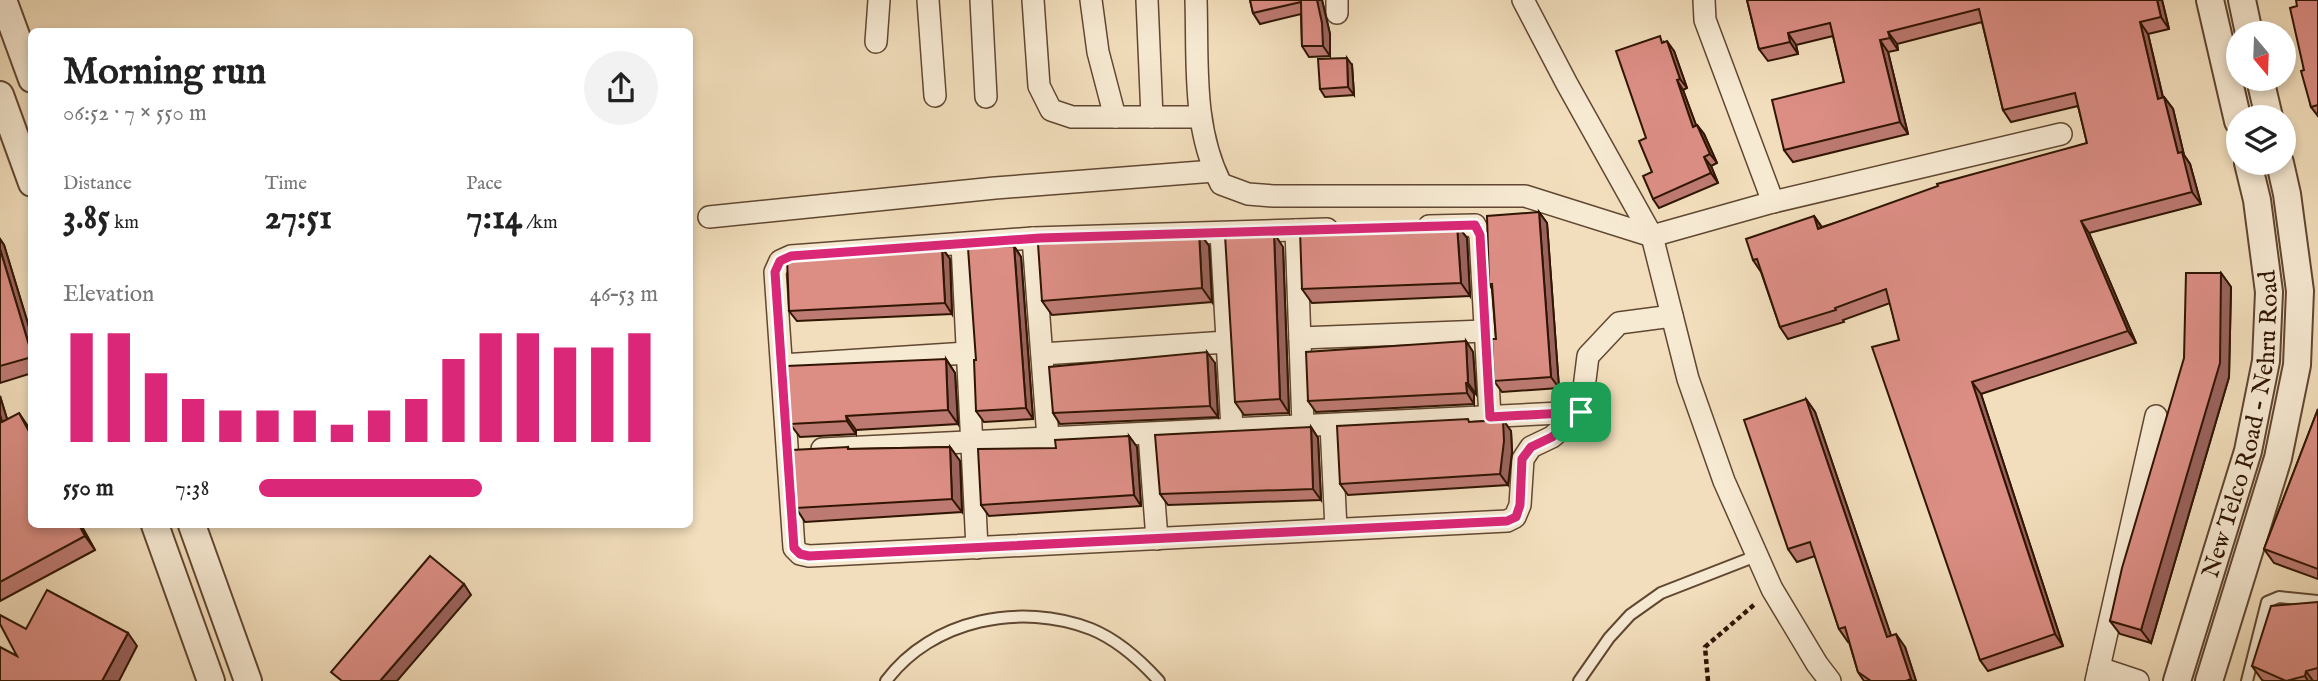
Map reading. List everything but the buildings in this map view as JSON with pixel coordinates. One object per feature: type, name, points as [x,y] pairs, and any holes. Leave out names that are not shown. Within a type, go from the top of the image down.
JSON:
[{"type":"street","points":[[3,0],[28,68]]},
{"type":"street","points":[[876,42],[879,0]]},
{"type":"street","points":[[928,0],[934,96]]},
{"type":"street","points":[[981,0],[986,97]]},
{"type":"street","points":[[1033,0],[1039,86],[1051,110],[1072,117],[1199,117]]},
{"type":"street","points":[[1091,0],[1098,52],[1115,117]]},
{"type":"street","points":[[1147,0],[1152,117]]},
{"type":"street","points":[[1196,0],[1199,117],[1209,161],[1221,184],[1248,194],[1525,196],[1651,236],[1773,202],[2061,134]]},
{"type":"street","points":[[1523,0],[1651,236],[1688,379],[1724,481],[1772,589],[1830,681]]},
{"type":"street","points":[[1704,0],[1705,20],[1773,202]]},
{"type":"street","points":[[2210,0],[2234,105]]},
{"type":"street","points":[[2242,0],[2246,21]]},
{"type":"street","points":[[0,95],[28,172]]},
{"type":"street","points":[[709,217],[982,189],[1214,171]]},
{"type":"street","name":"New Telco Road - Nehru Road","points":[[2177,681],[2248,451],[2266,361],[2269,292],[2257,200],[2251,175]]},
{"type":"street","name":"New Telco Road - Nehru Road","points":[[2209,681],[2278,458],[2304,321],[2283,175]]},
{"type":"street","points":[[1406,227],[1475,225],[1480,235],[1490,417]]},
{"type":"street","points":[[1351,228],[962,243],[791,256],[780,261],[775,272],[794,548],[800,554],[809,556],[1507,521],[1516,517],[1520,505],[1522,459],[1531,447],[1552,437],[1581,412],[1588,356],[1619,323],[1672,316]]},
{"type":"street","points":[[1296,230],[1303,426]]},
{"type":"street","points":[[1221,233],[1232,429]]},
{"type":"street","points":[[1033,239],[1048,438]]},
{"type":"street","points":[[962,243],[977,548]]},
{"type":"street","points":[[2268,320],[2304,321]]},
{"type":"street","points":[[1300,338],[1485,331]]},
{"type":"street","points":[[1042,354],[1227,342]]},
{"type":"street","points":[[782,365],[967,353]]},
{"type":"street","points":[[788,451],[1581,412]]},
{"type":"street","points":[[2138,681],[2098,675],[2156,416]]},
{"type":"street","points":[[1331,425],[1336,529]]},
{"type":"street","points":[[1149,434],[1157,538]]},
{"type":"street","points":[[156,528],[211,681]]},
{"type":"street","points":[[193,528],[248,681]]},
{"type":"lane","points":[[1578,681],[1609,638],[1640,607],[1661,593],[1756,556]]},
{"type":"lane","points":[[2248,681],[2267,602],[2279,597],[2318,601]]},
{"type":"lane","points":[[886,681],[913,653],[940,636],[970,624],[1000,617],[1032,616],[1063,620],[1093,630],[1121,646],[1145,665],[1159,681]]},
{"type":"path","points":[[1708,681],[1705,647],[1772,589]]},
{"type":"route","points":[[1475,225],[1480,235],[1490,417],[1581,412],[1552,437],[1531,447],[1522,459],[1520,505],[1516,517],[1507,521],[809,556],[800,554],[794,548],[775,272],[780,261],[791,256],[1033,239],[1475,225]]}]
